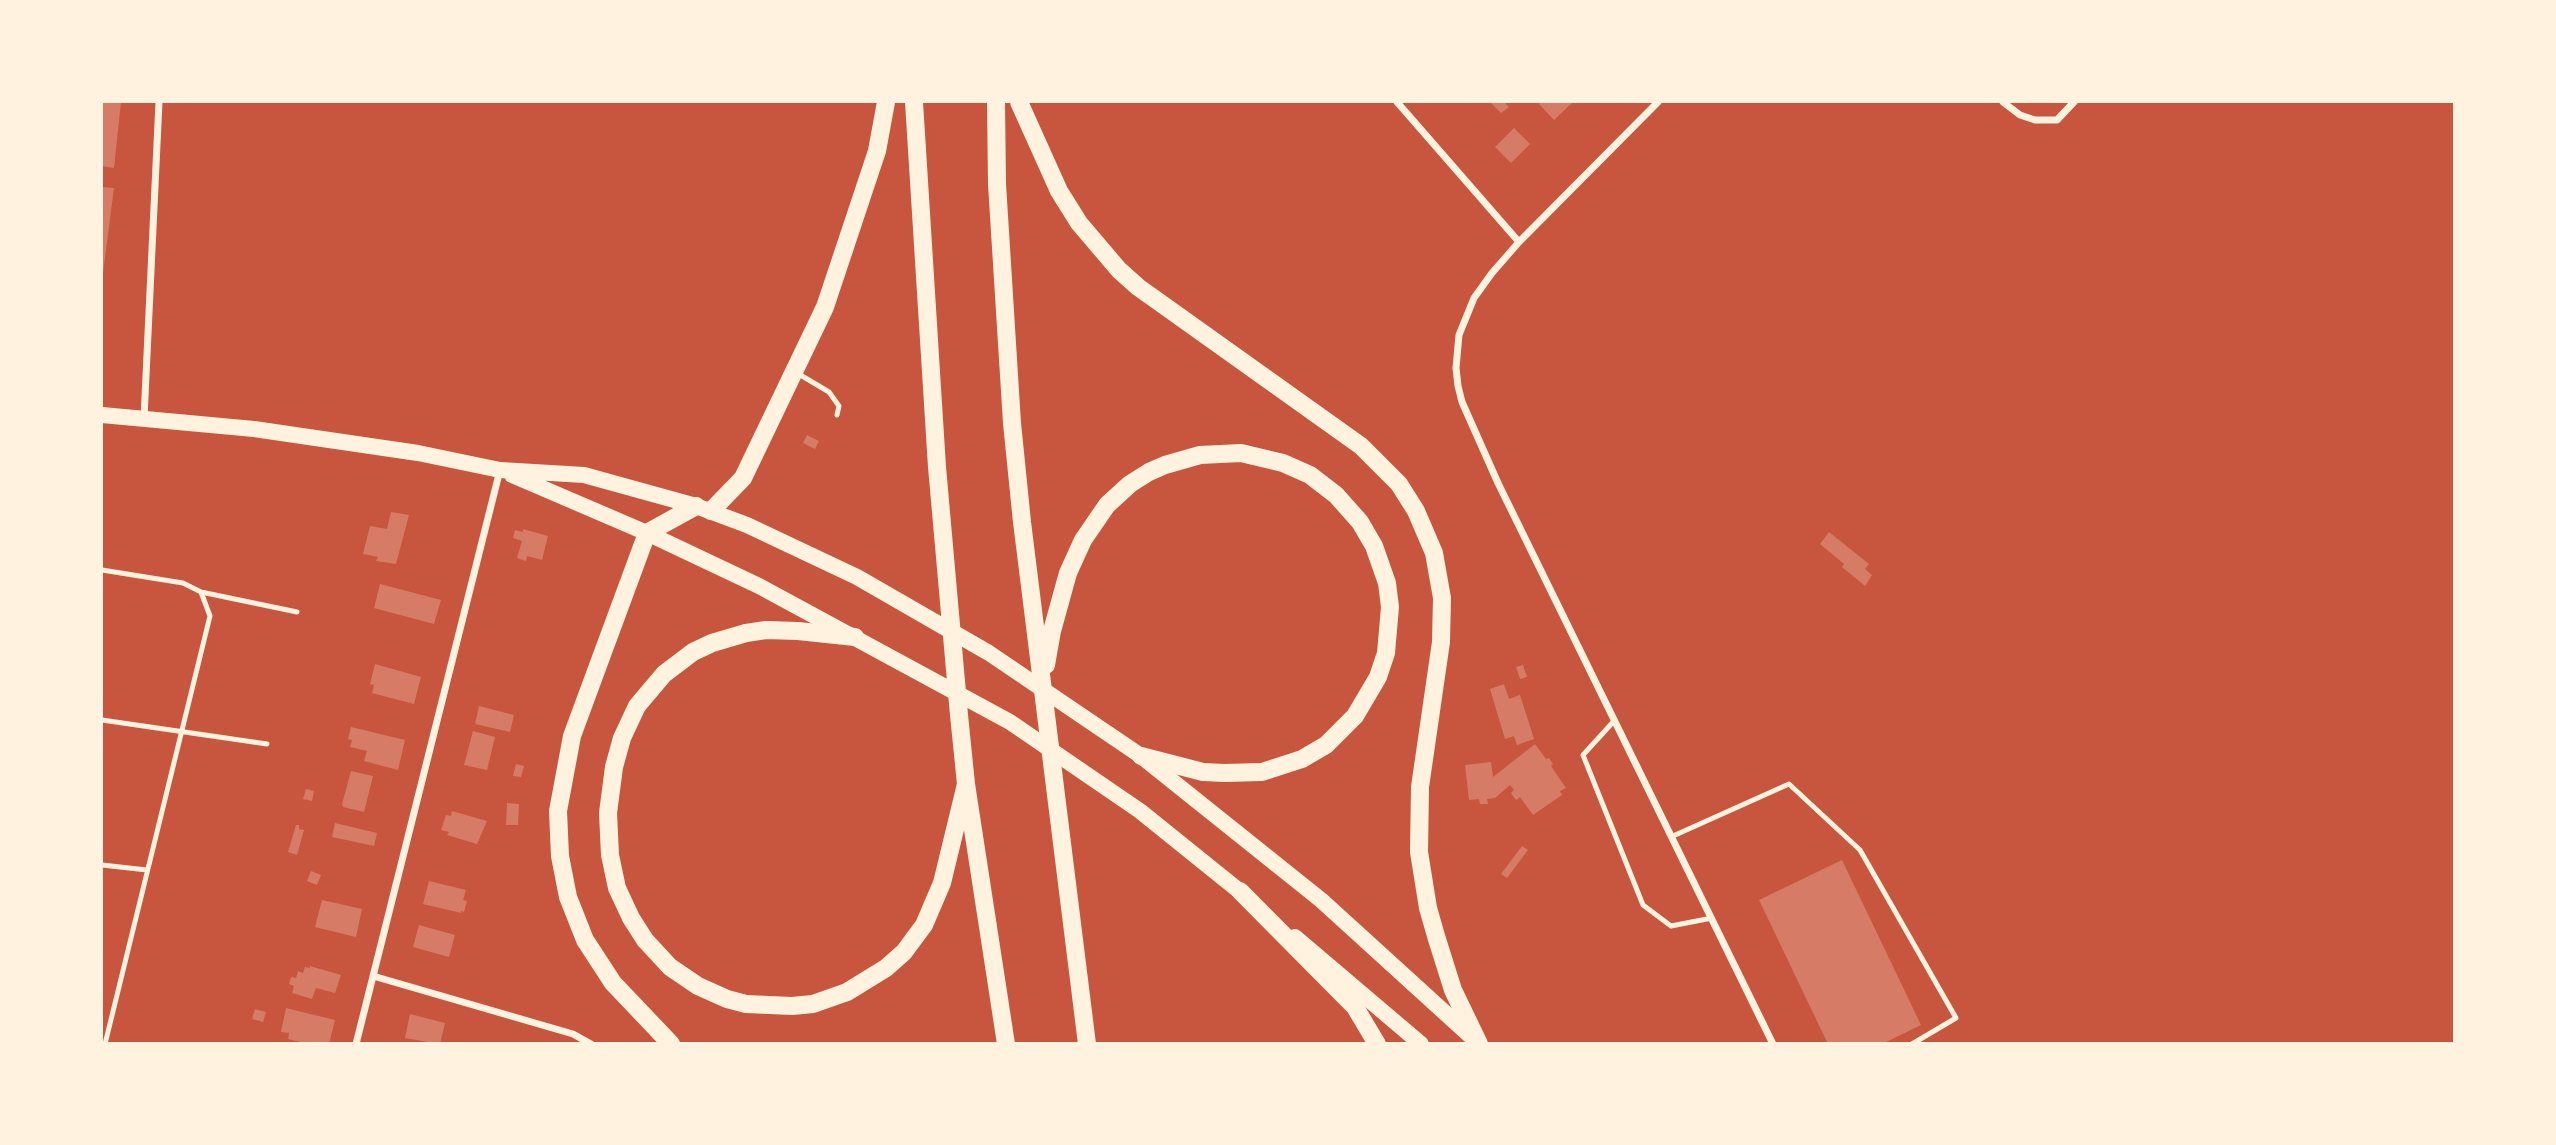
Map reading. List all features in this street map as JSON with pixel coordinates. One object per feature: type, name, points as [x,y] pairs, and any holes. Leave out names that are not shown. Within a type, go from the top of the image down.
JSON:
[{"type":"highway","points":[[671,1044],[614,983],[585,940],[568,897],[560,856],[558,811],[572,736],[647,533],[704,509],[743,478],[825,307],[877,152],[886,102]]},
{"type":"highway","points":[[914,102],[937,467],[966,784],[1006,1044]]},
{"type":"highway","points":[[996,102],[997,184],[1021,522],[1087,1044]]},
{"type":"highway","points":[[1019,102],[1059,191],[1079,223],[1113,264],[1138,287],[1361,446],[1399,484],[1416,511],[1434,553],[1442,598],[1441,642],[1420,787],[1419,852],[1428,908],[1436,936],[1453,989],[1478,1044]]},
{"type":"highway","points":[[1043,686],[1052,631],[1068,573],[1092,523],[1130,484],[1172,462],[1223,453],[1265,457],[1321,482],[1348,506],[1360,522],[1374,546],[1387,583],[1389,632],[1378,677],[1367,698],[1344,729],[1326,745],[1279,768],[1262,772],[1224,774],[1203,772],[1141,756]]},
{"type":"highway","points":[[855,637],[766,630],[712,643],[693,652],[664,674],[637,706],[622,738],[614,767],[608,813],[610,855],[617,888],[645,940],[670,967],[698,986],[737,1001],[767,1006],[792,1006],[813,1004],[847,992],[886,968],[915,938],[928,917],[942,883],[966,784]]},
{"type":"highway","points":[[1240,891],[1355,1007],[1377,1044]]},
{"type":"main road","points":[[102,415],[254,429],[349,442],[500,470],[584,475],[704,509],[747,525],[857,577],[989,653],[1141,756],[1321,900],[1478,1044]]},
{"type":"main road","points":[[500,470],[647,533],[759,586],[1010,722],[1140,811],[1240,891],[1421,1044]]},
{"type":"street","points":[[144,418],[159,102]]},
{"type":"street","points":[[1397,102],[1519,242]]},
{"type":"street","points":[[1658,102],[1519,242],[1492,273],[1466,315],[1457,345],[1458,386],[1462,402],[1499,483],[1773,1044]]},
{"type":"street","points":[[2003,102],[2027,118],[2051,120],[2057,120],[2074,102]]},
{"type":"street","points":[[356,1044],[500,470]]},
{"type":"street","points":[[373,976],[573,1034],[589,1042]]},
{"type":"lane","points":[[794,372],[829,392],[839,406],[836,415]]},
{"type":"lane","points":[[102,570],[183,583],[201,592],[297,612]]},
{"type":"lane","points":[[106,1044],[210,616],[201,592]]},
{"type":"lane","points":[[102,720],[267,744]]},
{"type":"lane","points":[[1614,721],[1583,755],[1643,905],[1671,926],[1712,918]]},
{"type":"lane","points":[[1673,836],[1789,783],[1860,850],[1956,1017],[1912,1044]]},
{"type":"lane","points":[[102,864],[147,870]]},
{"type":"building","points":[[102,102],[121,102],[114,168],[102,166]]},
{"type":"building","points":[[1490,102],[1504,102],[1509,107],[1501,113]]},
{"type":"building","points":[[1573,102],[1554,120],[1539,104]]},
{"type":"building","points":[[1514,128],[1530,144],[1511,163],[1495,147]]},
{"type":"building","points":[[102,187],[114,188],[103,273],[102,273]]},
{"type":"building","points":[[807,435],[819,441],[815,449],[803,443]]},
{"type":"building","points":[[391,512],[409,515],[396,564],[376,561],[378,557],[363,554],[370,526],[387,529]]},
{"type":"building","points":[[523,529],[548,536],[542,560],[527,556],[526,561],[517,558],[522,541],[513,538],[515,530],[523,532]]},
{"type":"building","points":[[1829,532],[1869,564],[1865,569],[1872,575],[1865,586],[1820,544]]},
{"type":"building","points":[[380,584],[441,600],[434,624],[374,608]]},
{"type":"building","points":[[375,664],[421,677],[414,704],[372,693],[374,685],[370,684]]},
{"type":"building","points":[[1523,665],[1527,677],[1520,679],[1516,667]]},
{"type":"building","points":[[1504,684],[1509,699],[1520,695],[1534,739],[1517,745],[1514,736],[1505,739],[1490,689]]},
{"type":"building","points":[[479,706],[514,715],[510,732],[475,724]]},
{"type":"building","points":[[351,727],[405,740],[398,770],[364,761],[367,751],[350,747],[352,740],[348,739]]},
{"type":"building","points":[[473,731],[495,737],[487,770],[464,765]]},
{"type":"building","points":[[1535,744],[1546,759],[1549,758],[1553,764],[1551,766],[1566,788],[1560,791],[1562,795],[1533,815],[1520,797],[1516,800],[1510,785],[1495,798],[1487,799],[1488,804],[1480,804],[1479,799],[1469,800],[1465,765],[1491,762],[1493,777]]},
{"type":"building","points":[[516,764],[524,766],[521,777],[513,776]]},
{"type":"building","points":[[351,771],[373,776],[364,812],[343,807],[342,804]]},
{"type":"building","points":[[306,789],[314,791],[312,801],[303,799]]},
{"type":"building","points":[[507,803],[519,804],[518,825],[506,825]]},
{"type":"building","points":[[452,811],[487,821],[477,844],[447,835],[449,832],[441,830],[446,815],[451,816]]},
{"type":"building","points":[[335,823],[377,833],[374,846],[332,837]]},
{"type":"building","points":[[296,825],[304,830],[297,855],[288,852]]},
{"type":"building","points":[[1522,846],[1528,850],[1507,878],[1501,874]]},
{"type":"building","points":[[1842,860],[1921,1025],[1882,1044],[1828,1044],[1759,900]]},
{"type":"building","points":[[311,871],[321,875],[317,885],[307,881]]},
{"type":"building","points":[[429,881],[466,890],[464,912],[423,904]]},
{"type":"building","points":[[322,900],[362,909],[356,937],[315,927]]},
{"type":"building","points":[[419,925],[455,935],[449,957],[413,947]]},
{"type":"building","points":[[305,967],[341,975],[335,993],[316,988],[312,999],[292,993],[294,986],[289,984],[291,977],[296,978],[298,971],[303,973]]},
{"type":"building","points":[[286,1008],[335,1020],[329,1044],[309,1044],[288,1039],[289,1033],[281,1032]]},
{"type":"building","points":[[255,1009],[266,1012],[263,1022],[252,1019]]},
{"type":"building","points":[[410,1014],[445,1023],[440,1044],[405,1038]]}]
